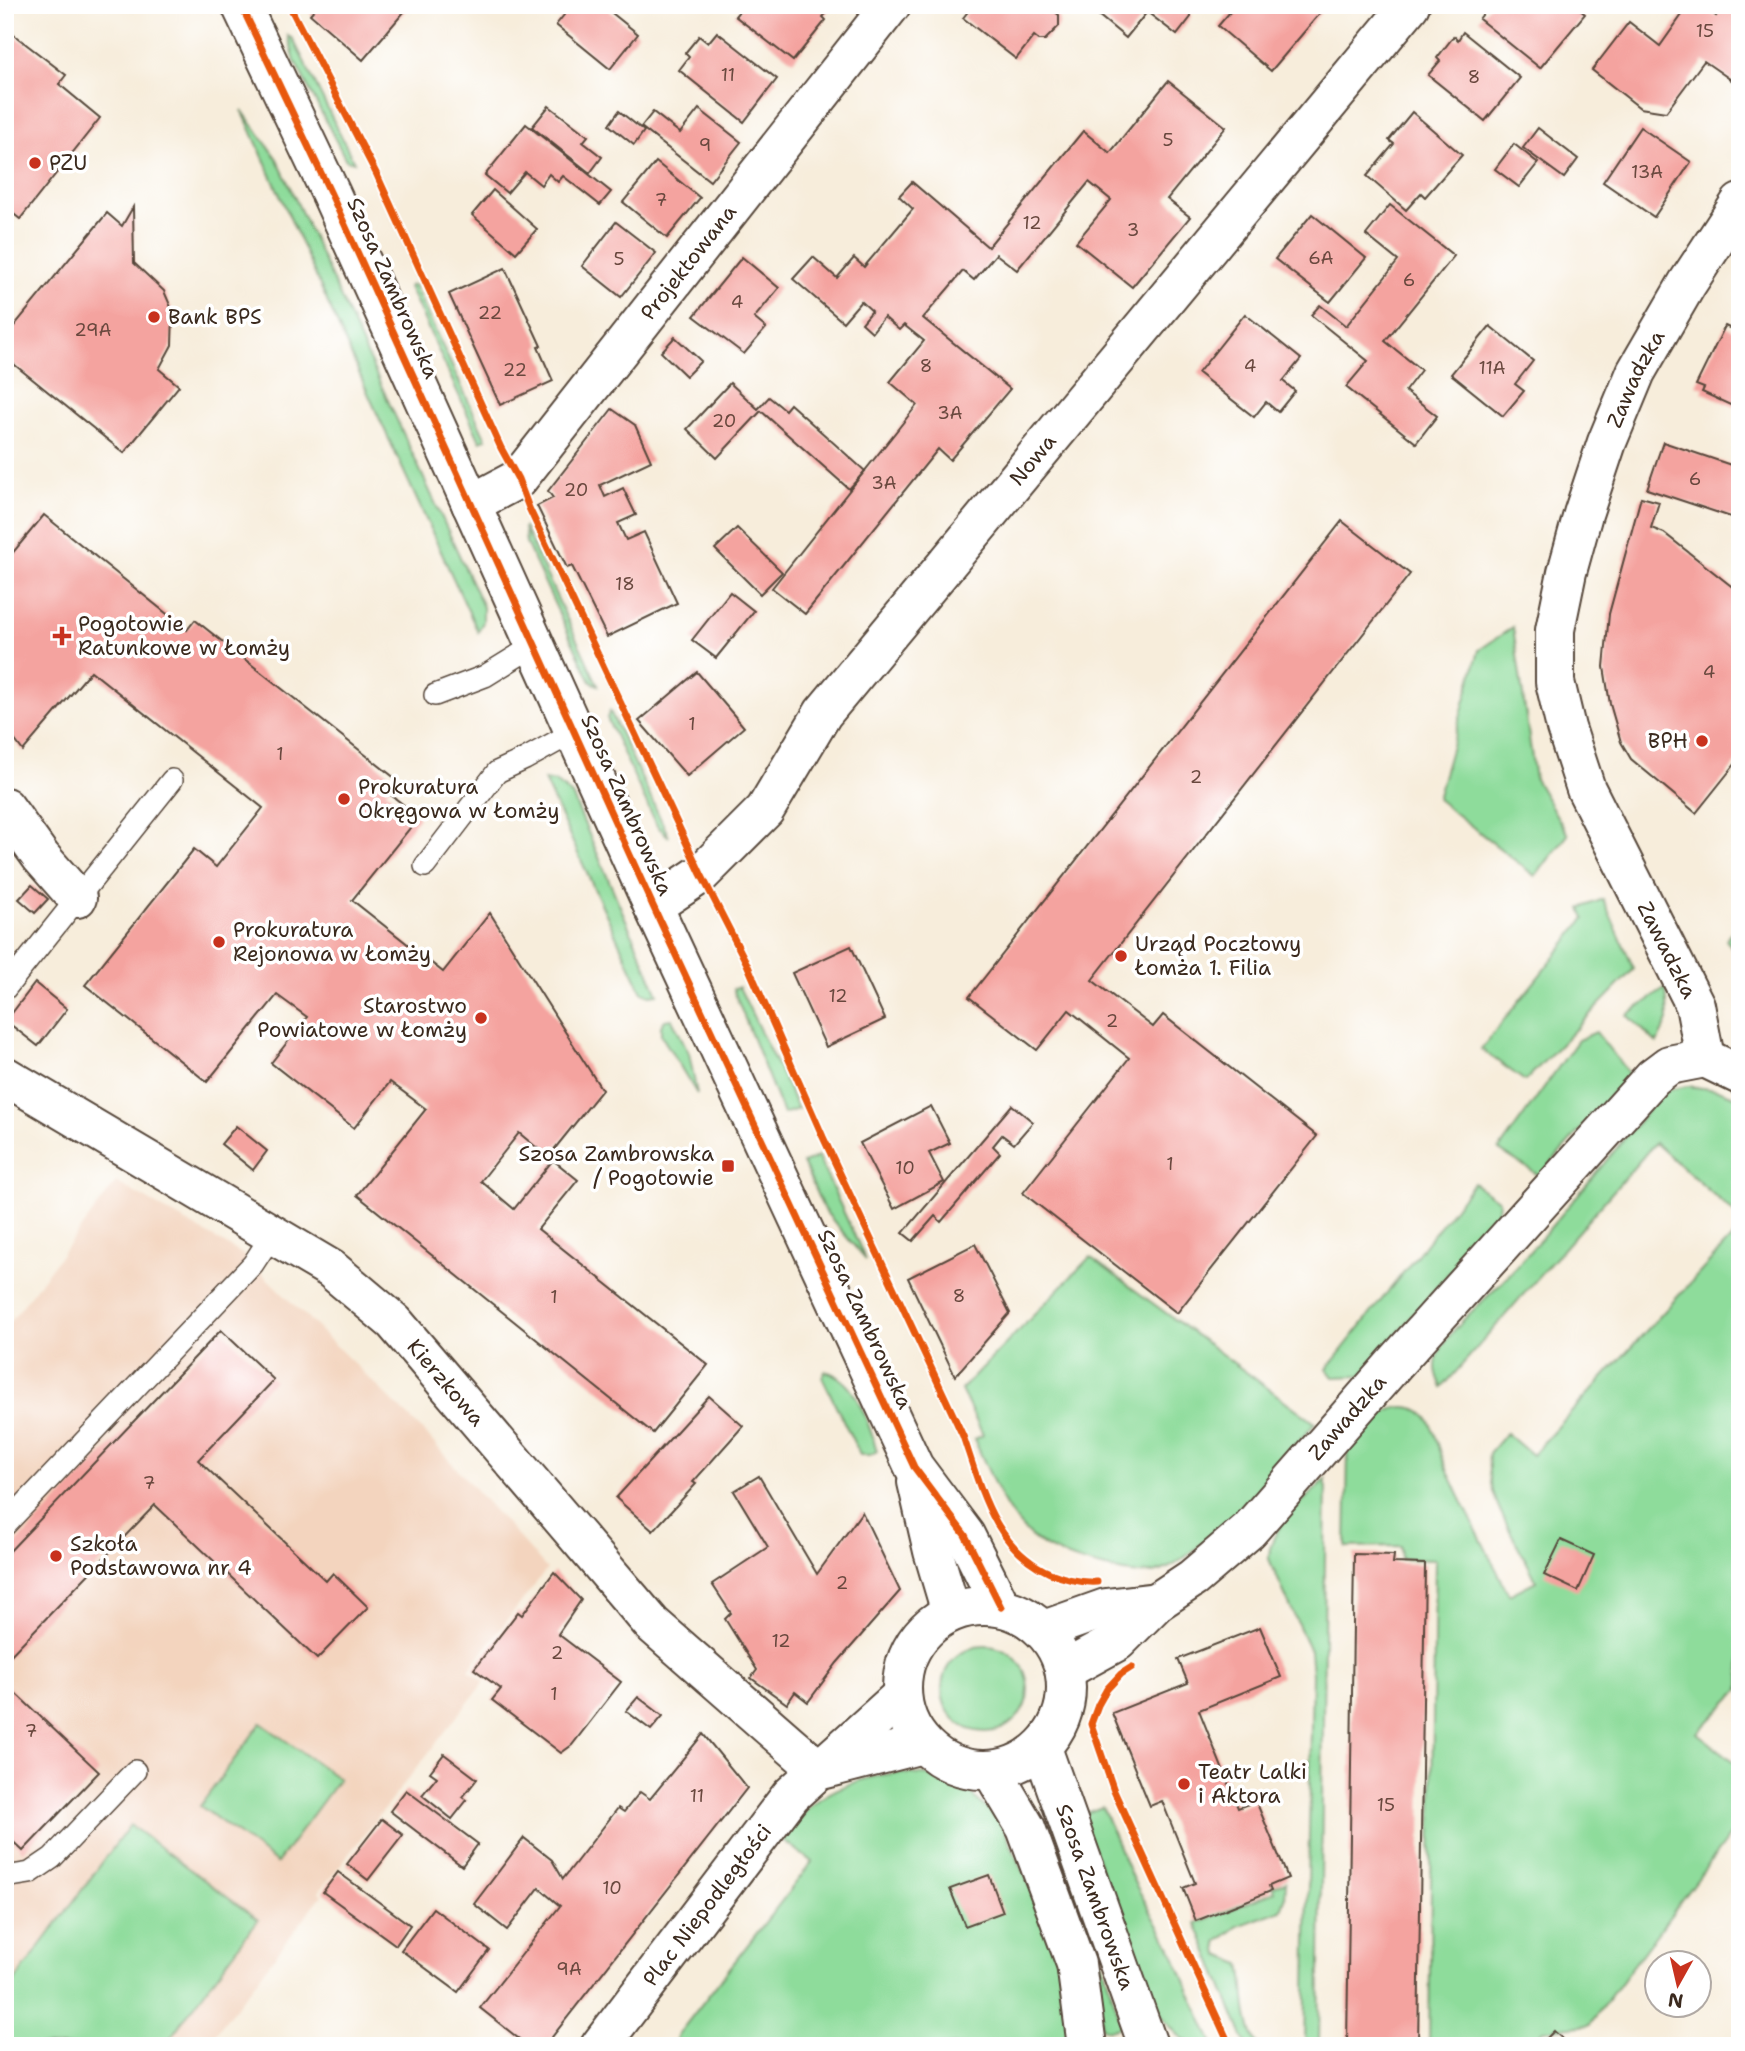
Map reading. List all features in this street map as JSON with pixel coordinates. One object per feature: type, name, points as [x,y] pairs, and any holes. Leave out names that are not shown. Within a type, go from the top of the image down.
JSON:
[{"type":"street","name":"Szosa Zambrowska","points":[[241,5],[331,194],[653,906],[914,1467],[965,1535],[1001,1607]]},
{"type":"street","name":"Projektowana","points":[[471,504],[518,479],[891,5]]},
{"type":"street","name":"Nowa","points":[[653,906],[701,874],[765,810],[823,713],[1410,5]]},
{"type":"street","name":"Zawadzka","points":[[1065,1670],[1118,1641],[1157,1602],[1193,1578],[1249,1530],[1395,1363],[1653,1077],[1670,1065],[1705,1058],[1695,1005],[1586,789],[1566,728],[1555,682],[1555,630],[1583,514],[1607,442],[1636,372],[1687,284],[1740,203]]},
{"type":"street","points":[[5,807],[41,857],[77,898]]},
{"type":"street","points":[[1705,1058],[1740,1075]]},
{"type":"street","name":"Kierzkowa","points":[[5,1076],[331,1269],[394,1322],[652,1624],[819,1770]]},
{"type":"street","name":"Szosa Zambrowska","points":[[914,1467],[933,1551],[951,1612]]},
{"type":"street","name":"Zawadzka","points":[[1044,1630],[1106,1608],[1157,1602]]},
{"type":"street","points":[[976,1606],[1001,1607],[1024,1615],[1044,1630],[1057,1648],[1065,1670],[1067,1698],[1059,1725],[1042,1748],[1019,1764],[992,1771],[966,1770],[942,1760],[922,1744],[908,1721],[901,1696],[903,1670],[913,1646],[929,1626],[951,1612],[976,1606]]},
{"type":"street","name":"Plac Niepodległości","points":[[600,2046],[791,1795],[901,1696]]},
{"type":"street","name":"Plac Niepodległości","points":[[819,1770],[922,1744]]},
{"type":"street","name":"Szosa Zambrowska","points":[[1042,1748],[1140,2045]]},
{"type":"street","name":"Szosa Zambrowska","points":[[992,1771],[1026,1828],[1076,1964],[1087,2046]]},
{"type":"lane","points":[[435,695],[485,676],[535,645]]},
{"type":"lane","points":[[425,866],[497,772],[574,732]]},
{"type":"lane","points":[[5,989],[172,780]]},
{"type":"lane","points":[[5,1525],[253,1264],[272,1235]]},
{"type":"lane","points":[[5,1877],[30,1873],[52,1858],[135,1771]]},
{"type":"shaded area","points":[[116,1182],[242,1254],[423,1431],[547,1569],[469,1670],[485,1681],[319,1892],[322,1895],[206,2046],[5,2046],[5,1329]]},
{"type":"green space","points":[[288,36],[293,39],[354,162],[346,160],[295,62]]},
{"type":"green space","points":[[242,110],[277,159],[483,607],[483,622],[478,632],[376,411]]},
{"type":"green space","points":[[414,285],[486,439],[480,441],[409,287]]},
{"type":"green space","points":[[524,527],[598,685],[591,682],[526,543]]},
{"type":"green space","points":[[1513,627],[1535,779],[1568,835],[1535,876],[1437,799],[1479,650]]},
{"type":"green space","points":[[610,711],[669,837],[657,826],[607,718]]},
{"type":"green space","points":[[544,780],[555,782],[572,795],[658,994],[642,992]]},
{"type":"green space","points":[[1603,899],[1634,969],[1525,1081],[1481,1049],[1585,918],[1581,908]]},
{"type":"green space","points":[[1740,922],[1740,959],[1726,939]]},
{"type":"green space","points":[[739,987],[798,1109],[783,1114],[733,989]]},
{"type":"green space","points":[[1666,988],[1668,1020],[1657,1043],[1627,1015]]},
{"type":"green space","points":[[672,1019],[689,1053],[697,1094],[661,1035],[661,1026],[665,1020]]},
{"type":"green space","points":[[1596,1032],[1629,1074],[1540,1176],[1499,1150],[1578,1040]]},
{"type":"green space","points":[[1687,1086],[1718,1090],[1740,1098],[1740,1218],[1655,1143],[1442,1388],[1436,1362],[1452,1333],[1526,1256],[1657,1099],[1669,1090]]},
{"type":"green space","points":[[818,1157],[866,1260],[824,1210],[803,1163]]},
{"type":"green space","points":[[1474,1183],[1499,1201],[1497,1217],[1361,1376],[1333,1377],[1327,1369]]},
{"type":"green space","points":[[1740,1229],[1740,1689],[1697,1733],[1740,1766],[1740,1822],[1589,2025],[1543,2030],[1527,2046],[1429,2046],[1435,1560],[1401,1559],[1400,1546],[1346,1547],[1348,1451],[1385,1412],[1405,1407],[1422,1412],[1427,1417],[1450,1476],[1509,1595],[1536,1581],[1497,1503],[1489,1470],[1489,1453],[1506,1433],[1532,1455]]},
{"type":"green space","points":[[1090,1257],[1315,1423],[1227,1522],[1179,1562],[1153,1573],[1121,1572],[1076,1560],[1034,1539],[1019,1525],[997,1489],[974,1439],[983,1435],[961,1390]]},
{"type":"green space","points":[[825,1371],[836,1375],[853,1393],[865,1416],[877,1451],[870,1455],[860,1455],[822,1377]]},
{"type":"green space","points":[[1326,1479],[1319,2046],[1305,2046],[1312,1674],[1310,1651],[1269,1559],[1270,1547],[1281,1525]]},
{"type":"green space","points":[[985,1646],[1002,1649],[1016,1658],[1025,1672],[1028,1689],[1025,1706],[1016,1720],[1002,1729],[985,1732],[968,1729],[954,1720],[945,1706],[942,1689],[945,1672],[954,1658],[968,1649]]},
{"type":"green space","points":[[261,1723],[339,1779],[277,1863],[200,1806]]},
{"type":"green space","points":[[895,1773],[927,1775],[971,1794],[1000,1821],[1055,1940],[1069,2031],[1064,2046],[675,2046],[677,2036],[812,1862],[783,1840],[800,1817],[821,1799],[840,1788]]},
{"type":"green space","points":[[1102,1807],[1133,1880],[1170,1946],[1214,2046],[1194,2045],[1185,2040],[1161,2015],[1149,1993],[1080,1815]]},
{"type":"green space","points":[[130,1825],[258,1920],[164,2046],[5,2046],[5,1994]]},
{"type":"green space","points":[[1286,1882],[1281,1910],[1238,1926],[1217,1942],[1219,1955],[1241,1964],[1249,2026],[1258,2046],[1247,2046],[1196,1923],[1275,1892],[1273,1886]]},
{"type":"green space","points":[[1094,1936],[1122,2026],[1109,2030],[1102,2028],[1086,1938]]},
{"type":"building","points":[[318,5],[410,5],[363,60],[310,14]]},
{"type":"building","points":[[572,5],[602,5],[638,34],[610,69],[556,25]]},
{"type":"building","points":[[744,5],[833,5],[823,17],[826,20],[793,61],[735,16]]},
{"type":"building","points":[[973,5],[1059,5],[1054,11],[1059,15],[1059,26],[1045,40],[1034,36],[1016,59],[963,18]]},
{"type":"building","points":[[1096,5],[1189,5],[1191,17],[1177,35],[1147,12],[1126,38],[1097,14],[1101,9]]},
{"type":"building","points":[[1236,5],[1327,5],[1271,71],[1218,26]]},
{"type":"building","points":[[1490,5],[1574,5],[1585,14],[1540,68],[1479,19]]},
{"type":"building","points":[[1689,5],[1702,5],[1716,16],[1724,5],[1740,5],[1740,86],[1704,61],[1666,112],[1640,108],[1592,70],[1629,22],[1660,46]]},
{"type":"building","name":"PZU","points":[[5,28],[66,75],[59,84],[100,118],[20,219],[5,207]]},
{"type":"building","points":[[717,32],[777,79],[744,122],[679,70],[689,57],[685,53],[699,36],[708,43]]},
{"type":"building","points":[[1463,32],[1520,78],[1485,121],[1428,75],[1440,61],[1437,58],[1454,36],[1458,40]]},
{"type":"building","points":[[1168,81],[1226,127],[1167,199],[1190,217],[1132,287],[1076,242],[1111,200],[1089,182],[1017,270],[996,254],[974,280],[963,271],[923,318],[1010,389],[950,460],[938,449],[805,614],[772,588],[917,405],[890,382],[924,341],[904,325],[899,330],[884,317],[872,332],[862,323],[872,311],[861,301],[843,322],[793,279],[813,257],[837,278],[854,258],[864,267],[913,209],[899,196],[912,182],[988,247],[1083,131],[1110,153]]},
{"type":"building","points":[[549,106],[588,136],[583,142],[602,157],[590,173],[532,127]]},
{"type":"building","points":[[699,109],[741,142],[710,181],[641,127],[653,112],[680,133]]},
{"type":"building","points":[[619,111],[644,131],[634,145],[609,125]]},
{"type":"building","points":[[1412,112],[1462,155],[1425,197],[1421,193],[1406,210],[1367,176],[1394,144],[1389,140]]},
{"type":"building","points":[[526,124],[611,192],[600,205],[563,176],[558,182],[549,174],[541,185],[525,172],[507,193],[485,175]]},
{"type":"building","points":[[1640,127],[1691,162],[1654,217],[1603,182]]},
{"type":"building","points":[[1538,128],[1578,159],[1564,178],[1523,148]]},
{"type":"building","points":[[1514,144],[1538,163],[1519,187],[1495,169]]},
{"type":"building","points":[[656,162],[700,198],[667,238],[623,202]]},
{"type":"building","points":[[493,190],[537,229],[516,253],[472,215]]},
{"type":"building","points":[[1390,205],[1454,256],[1385,341],[1421,370],[1405,391],[1437,416],[1416,443],[1346,387],[1368,361],[1311,315],[1320,305],[1346,326],[1398,261],[1366,235]]},
{"type":"building","points":[[133,207],[134,263],[164,291],[173,312],[172,345],[159,369],[179,386],[124,453],[5,357],[5,337],[107,213],[122,226]]},
{"type":"building","points":[[1312,214],[1366,258],[1330,302],[1275,259]]},
{"type":"building","points":[[616,222],[656,253],[621,297],[582,266]]},
{"type":"building","points":[[742,257],[779,288],[754,318],[766,328],[744,354],[694,316]]},
{"type":"building","points":[[505,268],[541,346],[538,347],[553,381],[500,405],[449,294]]},
{"type":"building","points":[[1245,314],[1301,359],[1283,381],[1295,391],[1278,412],[1266,402],[1254,417],[1198,373]]},
{"type":"building","points":[[1490,326],[1533,361],[1515,384],[1524,391],[1503,416],[1451,374]]},
{"type":"building","points":[[1725,326],[1740,333],[1739,409],[1702,392],[1704,388],[1696,385]]},
{"type":"building","points":[[675,337],[701,361],[686,376],[661,352]]},
{"type":"building","points":[[730,383],[758,409],[769,397],[785,410],[790,404],[865,471],[849,489],[761,411],[717,458],[687,429]]},
{"type":"building","points":[[612,409],[635,425],[651,461],[600,485],[605,497],[623,488],[636,515],[618,523],[626,540],[644,532],[677,603],[607,637],[572,566],[567,568],[537,506],[553,498],[548,491]]},
{"type":"building","points":[[1663,442],[1740,468],[1740,520],[1647,489]]},
{"type":"building","points":[[1641,497],[1659,502],[1651,528],[1664,533],[1740,593],[1740,758],[1696,813],[1631,759],[1621,742],[1610,704],[1604,667],[1609,614]]},
{"type":"building","points":[[44,515],[187,630],[195,620],[396,779],[386,791],[419,817],[352,900],[443,972],[490,913],[602,1090],[548,1157],[519,1133],[481,1181],[514,1209],[553,1160],[578,1180],[538,1229],[708,1365],[653,1433],[357,1195],[426,1109],[390,1082],[354,1128],[271,1063],[307,1017],[277,995],[207,1082],[85,985],[194,849],[216,867],[263,808],[91,671],[23,751],[5,727],[5,562]]},
{"type":"building","points":[[1342,521],[1410,574],[1092,980],[1153,1027],[1163,1015],[1317,1136],[1177,1313],[1023,1193],[1129,1058],[1069,1010],[1037,1050],[969,997]]},
{"type":"building","points":[[737,528],[782,572],[760,594],[715,549]]},
{"type":"building","points":[[730,592],[754,611],[716,658],[692,640]]},
{"type":"building","points":[[697,672],[744,727],[687,776],[639,721]]},
{"type":"building","points":[[32,885],[48,899],[35,913],[19,899]]},
{"type":"building","points":[[851,946],[885,1019],[826,1047],[792,973]]},
{"type":"building","points":[[35,983],[67,1009],[38,1046],[6,1021]]},
{"type":"building","points":[[1012,1105],[1033,1122],[1014,1144],[1002,1135],[993,1146],[1000,1153],[941,1222],[935,1216],[913,1241],[903,1233]]},
{"type":"building","points":[[931,1106],[950,1143],[929,1153],[944,1182],[894,1209],[860,1143]]},
{"type":"building","points":[[236,1126],[267,1151],[253,1170],[221,1144]]},
{"type":"building","points":[[975,1244],[1010,1313],[955,1376],[908,1278]]},
{"type":"building","points":[[221,1330],[274,1380],[198,1460],[326,1581],[333,1573],[368,1607],[317,1659],[155,1505],[5,1661],[5,1556]]},
{"type":"building","points":[[709,1396],[743,1426],[653,1531],[616,1498]]},
{"type":"building","points":[[759,1476],[817,1574],[862,1512],[900,1591],[837,1663],[808,1702],[795,1692],[787,1704],[751,1678],[757,1670],[725,1619],[731,1613],[712,1584],[768,1547],[734,1491]]},
{"type":"building","points":[[1561,1540],[1594,1555],[1578,1591],[1544,1575]]},
{"type":"building","points":[[1354,1554],[1394,1555],[1393,1563],[1425,1564],[1418,2046],[1347,2046]]},
{"type":"building","points":[[554,1572],[581,1600],[558,1634],[621,1682],[572,1745],[561,1753],[492,1700],[501,1689],[474,1669],[518,1612],[522,1615]]},
{"type":"building","name":"Teatr Lalki i Aktora","points":[[1260,1627],[1281,1677],[1199,1710],[1238,1808],[1256,1801],[1288,1878],[1269,1886],[1271,1891],[1196,1921],[1183,1888],[1195,1883],[1162,1801],[1150,1806],[1112,1713],[1188,1683],[1178,1659]]},
{"type":"building","points":[[9,1687],[99,1772],[23,1851],[5,1834],[5,1690]]},
{"type":"building","points":[[638,1697],[663,1716],[651,1730],[626,1711]]},
{"type":"building","points":[[703,1734],[747,1788],[545,2046],[528,2046],[480,2008],[560,1906],[539,1888],[507,1930],[474,1904],[524,1838],[552,1860],[563,1879],[618,1808],[624,1812],[640,1792],[650,1799]]},
{"type":"building","points":[[444,1754],[477,1779],[463,1797],[467,1800],[452,1819],[422,1795],[437,1777],[430,1772]]},
{"type":"building","points":[[406,1790],[478,1844],[462,1866],[390,1811]]},
{"type":"building","points":[[382,1819],[403,1835],[368,1880],[347,1864]]},
{"type":"building","points":[[338,1872],[410,1925],[396,1945],[323,1892]]},
{"type":"building","points":[[989,1875],[1003,1912],[965,1926],[950,1889]]},
{"type":"building","points":[[433,1908],[489,1950],[458,1992],[401,1950]]},
{"type":"building","points":[[1554,2031],[1570,2046],[1539,2046]]},
{"type":"cycle path","points":[[241,5],[331,194],[653,906],[914,1467],[965,1535],[1001,1607]]},
{"type":"cycle path","points":[[291,5],[377,175],[529,508],[701,874],[747,964],[823,1137],[963,1436],[992,1515],[1015,1548],[1031,1562],[1061,1577],[1097,1582]]},
{"type":"cycle path","points":[[1132,1667],[1107,1689],[1091,1724],[1114,1791],[1230,2046]]},
{"type":"place","name":"PZU","points":[[35,163]]},
{"type":"place","name":"Bank BPS","points":[[154,317]]},
{"type":"place","name":"Pogotowie Ratunkowe w Łomży","points":[[62,636]]},
{"type":"place","name":"BPH","points":[[1702,741]]},
{"type":"place","name":"Prokuratura Okręgowa w Łomży","points":[[344,799]]},
{"type":"place","name":"Prokuratura Rejonowa w Łomży","points":[[219,942]]},
{"type":"place","name":"Urząd Pocztowy Łomża 1. Filia","points":[[1121,956]]},
{"type":"place","name":"Starostwo Powiatowe w Łomży","points":[[481,1018]]},
{"type":"place","name":"Szosa Zambrowska / Pogotowie","points":[[728,1166]]},
{"type":"place","name":"Szkoła Podstawowa nr 4","points":[[56,1556]]},
{"type":"place","name":"Teatr Lalki i Aktora","points":[[1184,1784]]}]
